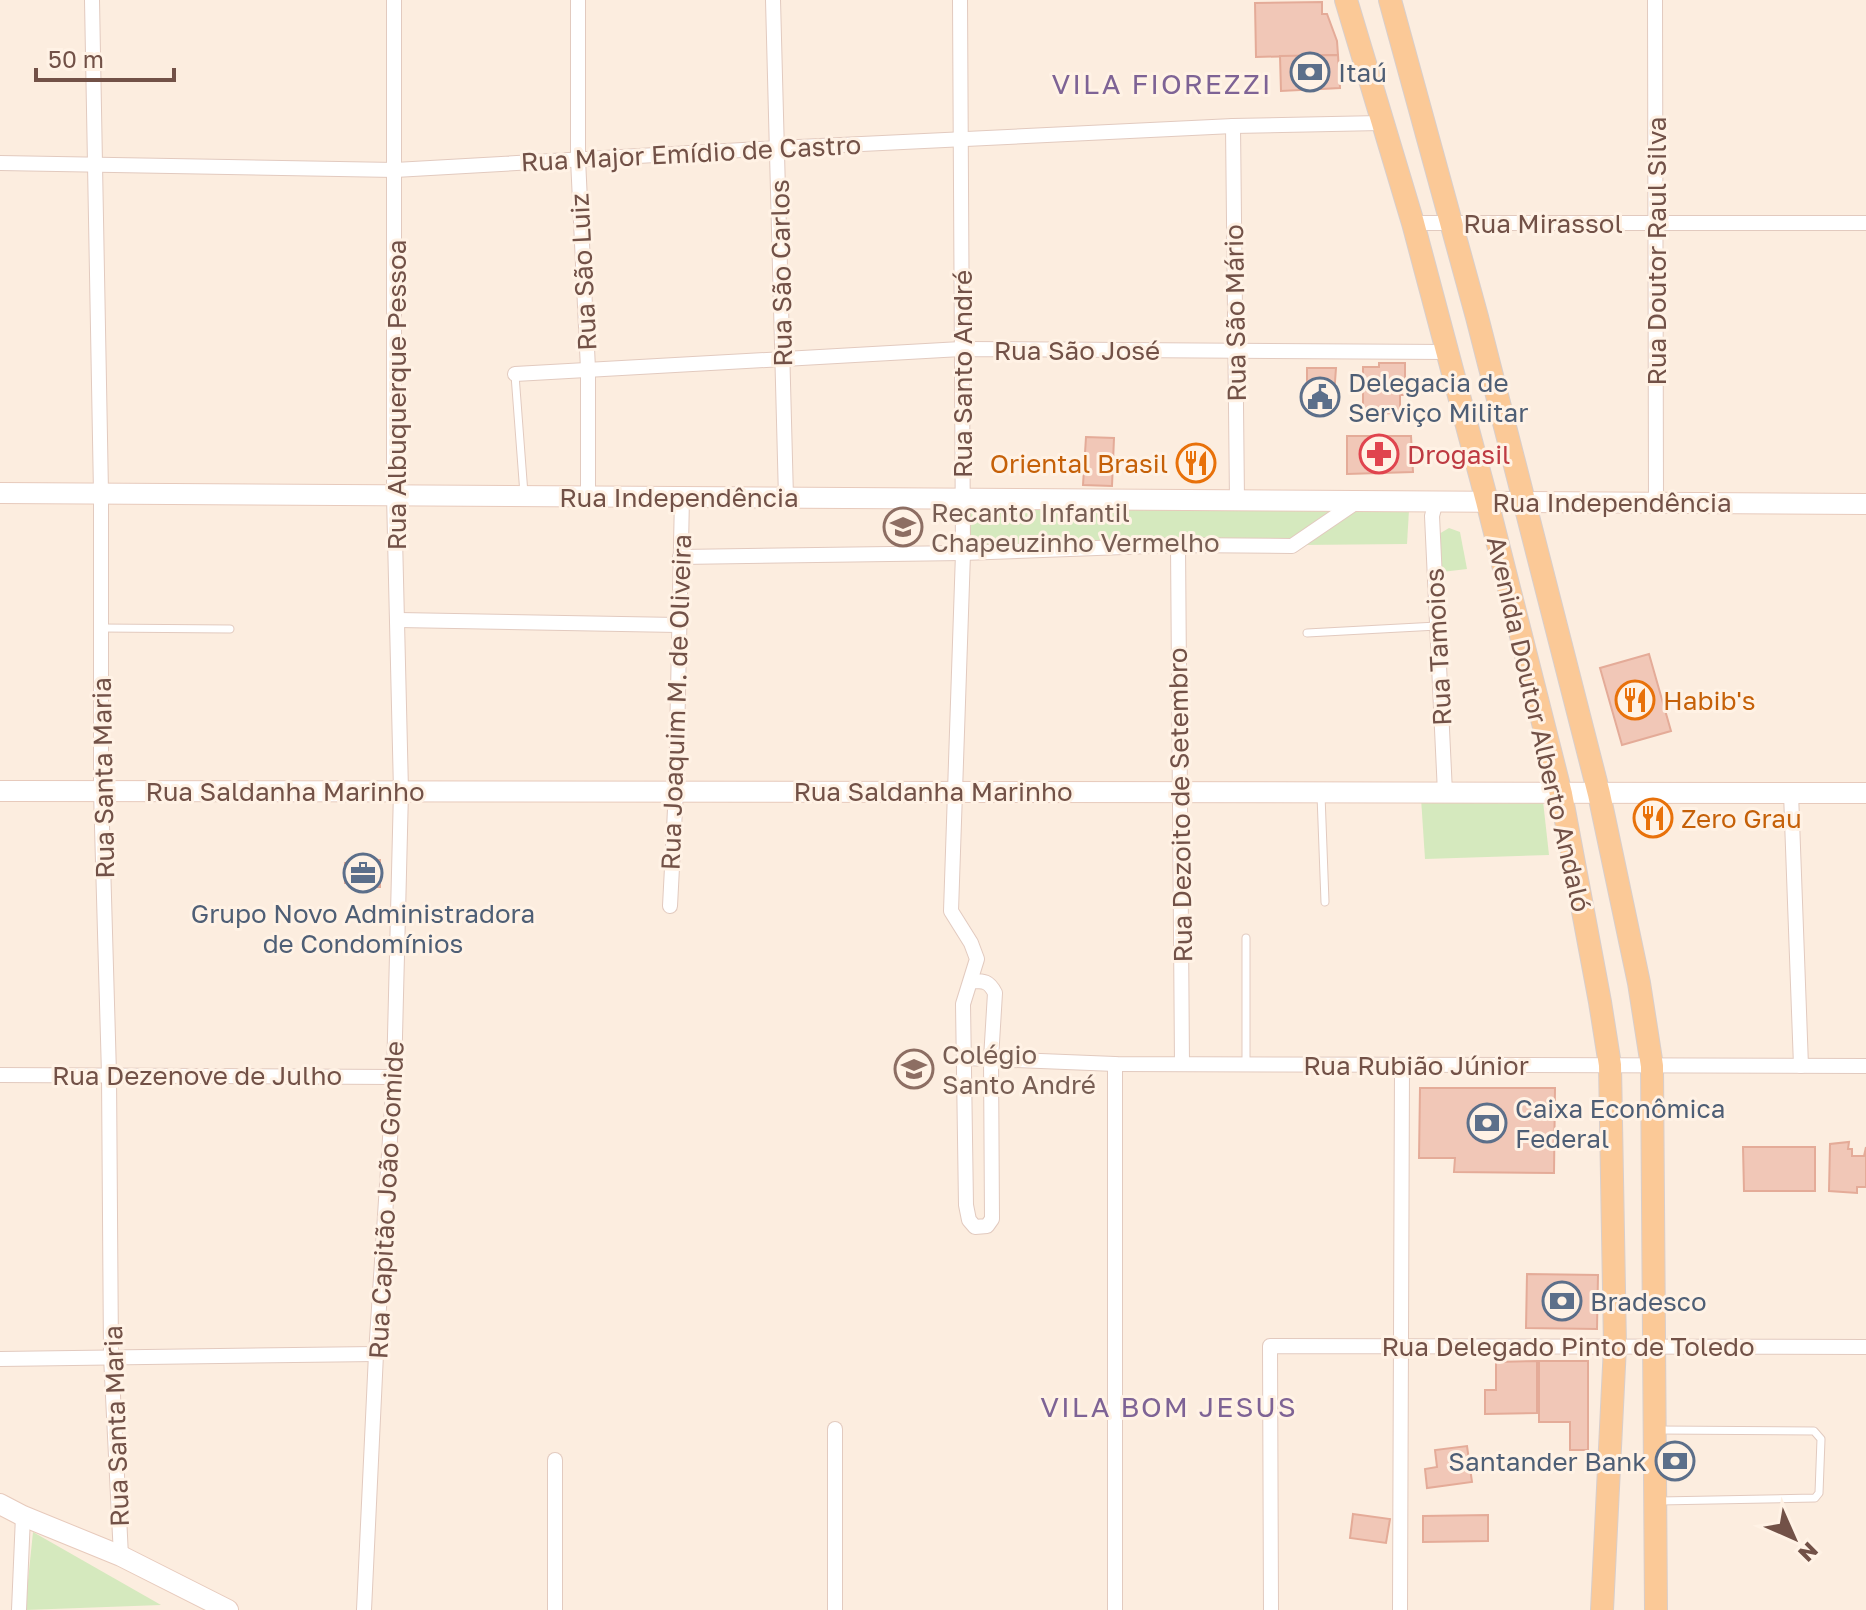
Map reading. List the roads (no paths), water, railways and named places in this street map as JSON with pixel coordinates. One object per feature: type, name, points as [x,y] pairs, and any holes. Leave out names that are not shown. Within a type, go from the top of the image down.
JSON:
[{"type":"main road","name":"Avenida Doutor Alberto Andaló","points":[[1346,0],[1448,352],[1561,794],[1610,1065],[1615,1346],[1602,1610]]},
{"type":"main road","name":"Avenida Doutor Alberto Andaló","points":[[1390,0],[1451,222],[1599,794],[1639,983],[1652,1066],[1656,1610]]},
{"type":"street","name":"Rua Santa Maria","points":[[92,0],[111,1356],[121,1556]]},
{"type":"street","name":"Rua Albuquerque Pessoa","points":[[394,0],[394,495],[401,791]]},
{"type":"street","name":"Rua São Luiz","points":[[578,0],[578,159],[588,369],[588,496]]},
{"type":"street","name":"Rua São Carlos","points":[[773,0],[786,498]]},
{"type":"street","name":"Rua Santo André","points":[[960,0],[963,553],[951,911],[977,959],[963,1004],[966,1205],[969,1220],[975,1227],[987,1226],[992,1219],[991,1059],[995,993],[985,981],[972,981]]},
{"type":"street","name":"Rua Doutor Raul Silva","points":[[1655,0],[1656,502]]},
{"type":"street","name":"Rua Major Emídio de Castro","points":[[0,163],[395,170],[1233,126],[1381,123]]},
{"type":"street","name":"Rua São Mário","points":[[1233,126],[1237,500]]},
{"type":"street","name":"Rua Mirassol","points":[[1413,223],[1866,223]]},
{"type":"street","name":"Rua São José","points":[[515,374],[961,349],[1448,352]]},
{"type":"street","name":"Rua Independência","points":[[0,493],[1866,504]]},
{"type":"street","name":"Rua Joaquim M. de Oliveira","points":[[670,906],[676,790],[682,497]]},
{"type":"street","points":[[680,557],[963,553],[1178,545],[1292,546],[1358,501]]},
{"type":"street","name":"Rua Tamoios","points":[[1436,501],[1432,516],[1445,793]]},
{"type":"street","name":"Rua Dezoito de Setembro","points":[[1178,545],[1182,1064]]},
{"type":"street","points":[[399,620],[678,625]]},
{"type":"street","name":"Rua Saldanha Marinho","points":[[0,791],[1866,793]]},
{"type":"street","name":"Rua Capitão João Gomide","points":[[364,1610],[376,1354],[394,1077],[401,791]]},
{"type":"street","points":[[1791,793],[1801,1066]]},
{"type":"street","name":"Rua Rubião Júnior","points":[[965,1058],[1115,1064],[1866,1066]]},
{"type":"street","points":[[1115,1064],[1115,1610]]},
{"type":"street","points":[[1400,1610],[1402,1065]]},
{"type":"street","name":"Rua Dezenove de Julho","points":[[0,1075],[394,1077]]},
{"type":"street","points":[[965,1097],[992,1097]]},
{"type":"street","points":[[965,1149],[992,1151]]},
{"type":"street","name":"Rua Delegado Pinto de Toledo","points":[[1271,1610],[1270,1346],[1866,1347]]},
{"type":"street","points":[[0,1359],[376,1354]]},
{"type":"street","points":[[835,1429],[835,1610]]},
{"type":"street","points":[[555,1460],[555,1610]]},
{"type":"street","points":[[0,1504],[121,1556],[228,1610]]},
{"type":"street","points":[[19,1610],[23,1516]]},
{"type":"lane","points":[[515,374],[524,496]]},
{"type":"lane","points":[[1307,633],[1437,626]]},
{"type":"lane","points":[[101,628],[230,629]]},
{"type":"lane","points":[[1321,793],[1325,902]]},
{"type":"lane","points":[[1246,938],[1246,1065]]},
{"type":"lane","points":[[1656,1430],[1814,1431],[1821,1439],[1819,1493],[1815,1498],[1656,1501]]},
{"type":"place","name":"Itaú","points":[[1310,72]]},
{"type":"place","name":"Delegacia de Serviço Militar","points":[[1320,397]]},
{"type":"place","name":"Drogasil","points":[[1379,454]]},
{"type":"place","name":"Oriental Brasil","points":[[1196,463]]},
{"type":"place","name":"Recanto Infantil Chapeuzinho Vermelho","points":[[903,527]]},
{"type":"place","name":"Habib's","points":[[1635,700]]},
{"type":"place","name":"Zero Grau","points":[[1653,818]]},
{"type":"place","name":"Grupo Novo Administradora de Condomínios","points":[[363,873]]},
{"type":"place","name":"Colégio Santo André","points":[[914,1069]]},
{"type":"place","name":"Caixa Econômica Federal","points":[[1487,1123]]},
{"type":"place","name":"Bradesco","points":[[1562,1301]]},
{"type":"place","name":"Santander Bank","points":[[1675,1461]]},
{"type":"district","name":"VILA FIOREZZI","points":[[1162,83]]},
{"type":"district","name":"VILA BOM JESUS","points":[[1169,1406]]}]
